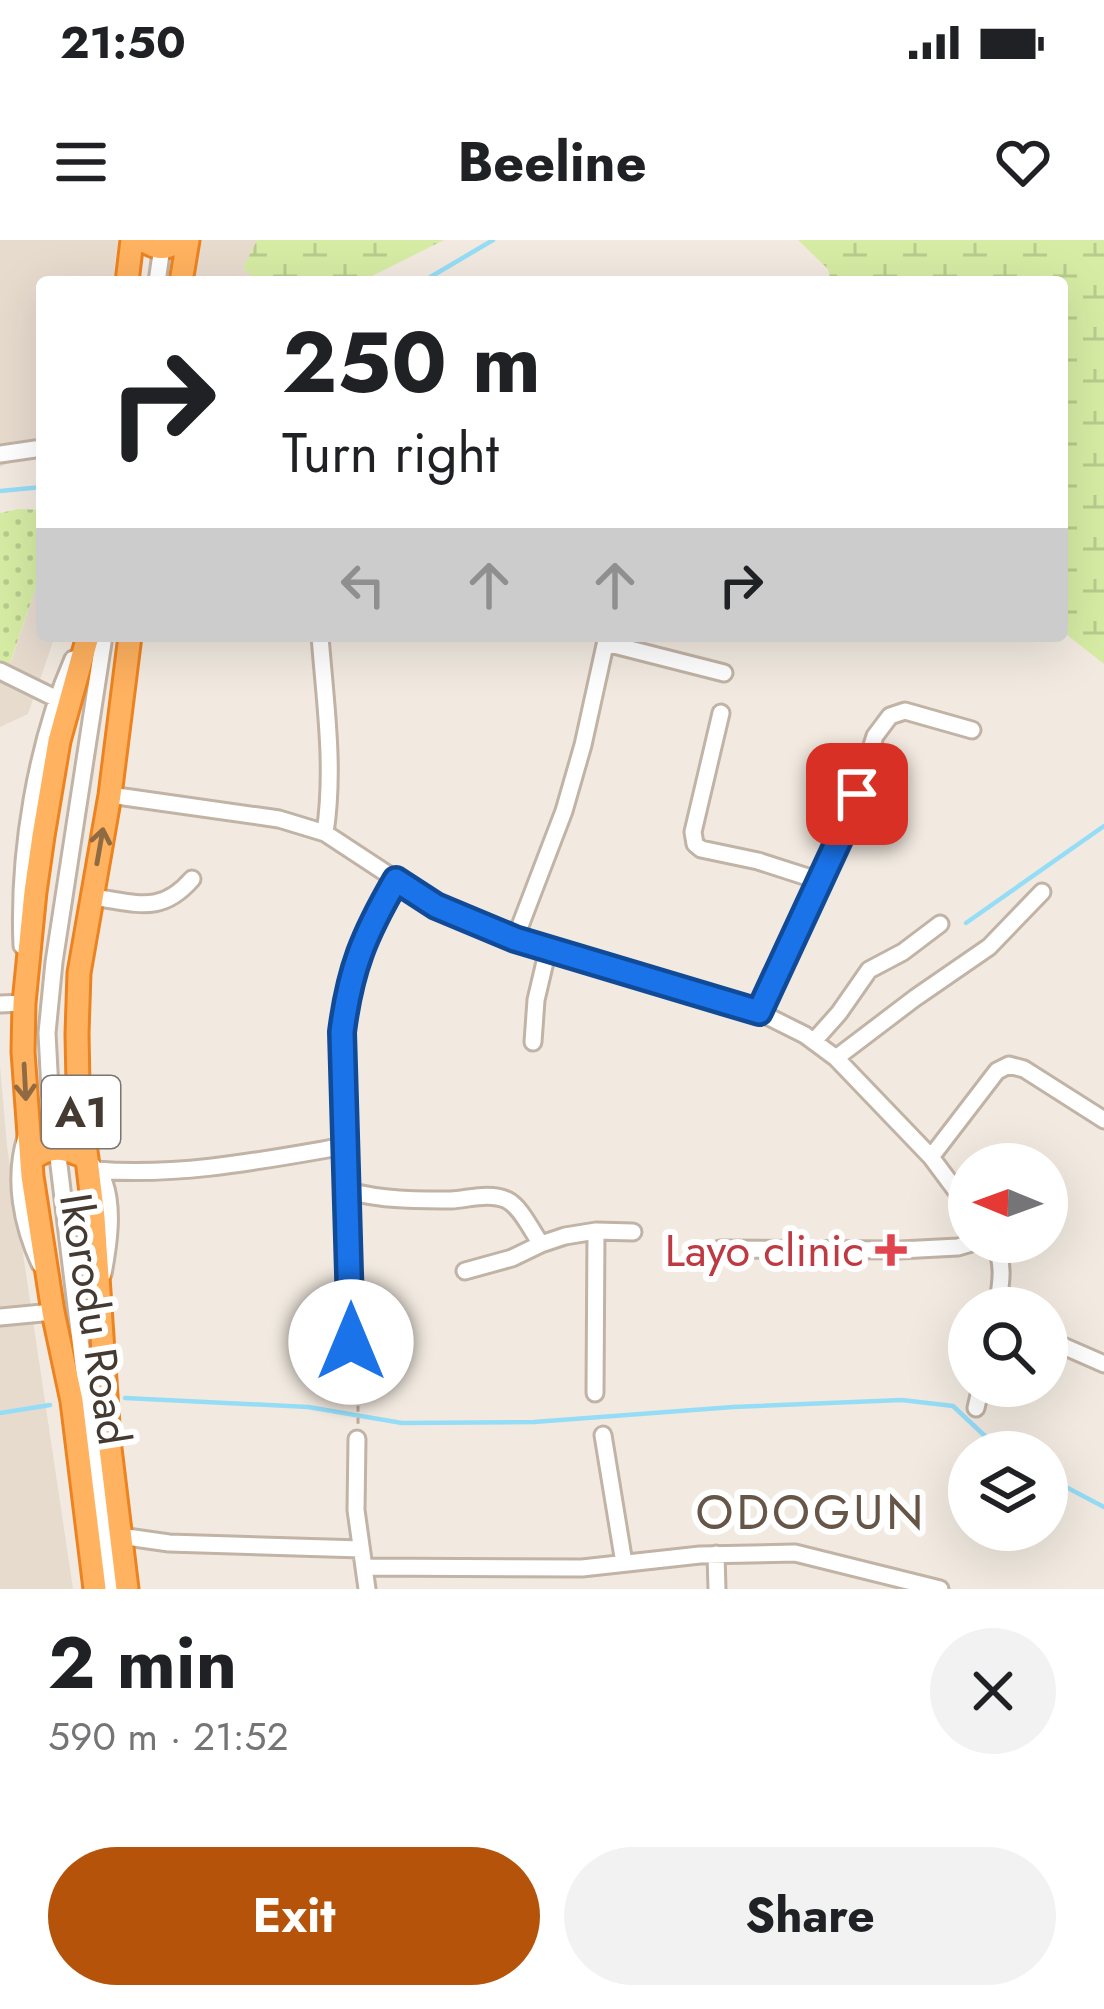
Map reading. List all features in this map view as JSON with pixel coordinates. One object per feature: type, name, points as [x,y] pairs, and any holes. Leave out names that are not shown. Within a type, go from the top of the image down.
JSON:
[{"type":"highway","points":[[128,276],[132,240]]},
{"type":"highway","points":[[182,276],[188,240]]},
{"type":"highway","name":"Ikorodu Road","points":[[84,642],[59,741],[34,892],[23,1052],[31,1160],[53,1312],[72,1401],[95,1589]]},
{"type":"highway","name":"Ikorodu Road","points":[[127,1589],[109,1440],[92,1164],[78,1084],[77,1034],[80,973],[129,642]]},
{"type":"highway","points":[[31,1160],[41,1151],[56,1148],[69,1149],[92,1164]]},
{"type":"street","points":[[158,276],[161,242]]},
{"type":"street","points":[[0,454],[36,449]]},
{"type":"street","points":[[0,1004],[24,1003],[21,891],[36,790],[57,699],[83,642]]},
{"type":"street","points":[[103,642],[47,1033],[56,1148],[110,1589]]},
{"type":"street","points":[[320,642],[330,768],[325,832]]},
{"type":"street","points":[[515,939],[564,812],[607,642]]},
{"type":"street","points":[[614,642],[724,673]]},
{"type":"street","points":[[0,671],[57,699]]},
{"type":"street","points":[[759,1012],[849,818],[875,736],[890,716],[904,712],[972,730]]},
{"type":"street","points":[[721,713],[693,832],[695,844],[820,881]]},
{"type":"street","points":[[110,795],[279,819],[325,832],[436,906],[515,939],[759,1012],[836,1058],[948,1179]]},
{"type":"street","points":[[92,897],[152,904],[176,897],[192,879]]},
{"type":"street","points":[[351,1381],[342,1032],[348,988],[367,931],[396,880]]},
{"type":"street","points":[[0,888],[21,891]]},
{"type":"street","points":[[836,1058],[989,947],[1042,892]]},
{"type":"street","points":[[814,1041],[869,970],[940,924]]},
{"type":"street","points":[[533,1042],[536,1000],[548,949]]},
{"type":"street","points":[[932,1157],[997,1071],[1009,1065],[1024,1069],[1104,1120]]},
{"type":"street","points":[[28,1128],[20,1157],[26,1230],[48,1282]]},
{"type":"street","points":[[92,1164],[163,1170],[345,1146]]},
{"type":"street","points":[[348,1191],[418,1200],[501,1197],[513,1202],[541,1244]]},
{"type":"street","points":[[595,1393],[596,1231]]},
{"type":"street","points":[[464,1271],[565,1236],[633,1232]]},
{"type":"street","points":[[720,1249],[948,1248]]},
{"type":"street","points":[[0,1317],[53,1312]]},
{"type":"street","points":[[1068,1348],[1104,1364]]},
{"type":"street","points":[[357,1433],[356,1510],[367,1589]]},
{"type":"street","points":[[603,1435],[624,1563]]},
{"type":"street","points":[[120,1536],[363,1558],[582,1568],[716,1554],[811,1555],[940,1589]]},
{"type":"street","points":[[716,1554],[716,1589]]},
{"type":"path","points":[[357,1433],[358,1401]]},
{"type":"shaded area","points":[[0,240],[118,240],[114,276],[36,276],[36,458],[0,467]]},
{"type":"shaded area","points":[[198,240],[257,240],[243,268],[252,276],[193,276]]},
{"type":"shaded area","points":[[36,587],[36,642],[53,642],[28,714],[0,727],[0,661],[11,662]]},
{"type":"shaded area","points":[[0,1066],[7,1146],[73,1589],[0,1589]]},
{"type":"green space","points":[[257,240],[444,240],[372,276],[252,276],[243,268]]},
{"type":"green space","points":[[798,240],[1104,240],[1104,664],[1068,636],[1068,276],[830,276]]},
{"type":"green space","points":[[36,510],[36,587],[10,663],[0,661],[0,513]]},
{"type":"waterway","points":[[432,276],[493,240]]},
{"type":"waterway","points":[[0,491],[36,488]]},
{"type":"waterway","points":[[966,923],[1104,826]]},
{"type":"waterway","points":[[125,1398],[308,1407],[402,1423],[534,1422],[902,1400],[953,1406],[980,1431]]},
{"type":"waterway","points":[[0,1413],[50,1405]]},
{"type":"waterway","points":[[1068,1488],[1104,1507]]},
{"type":"place","name":"Layo clinic","points":[[891,1250]]},
{"type":"district","name":"ODOGUN","points":[[811,1512]]},
{"type":"route","points":[[351,1342],[342,1032],[348,988],[367,931],[396,880],[436,906],[515,939],[759,1012],[857,794]]}]
